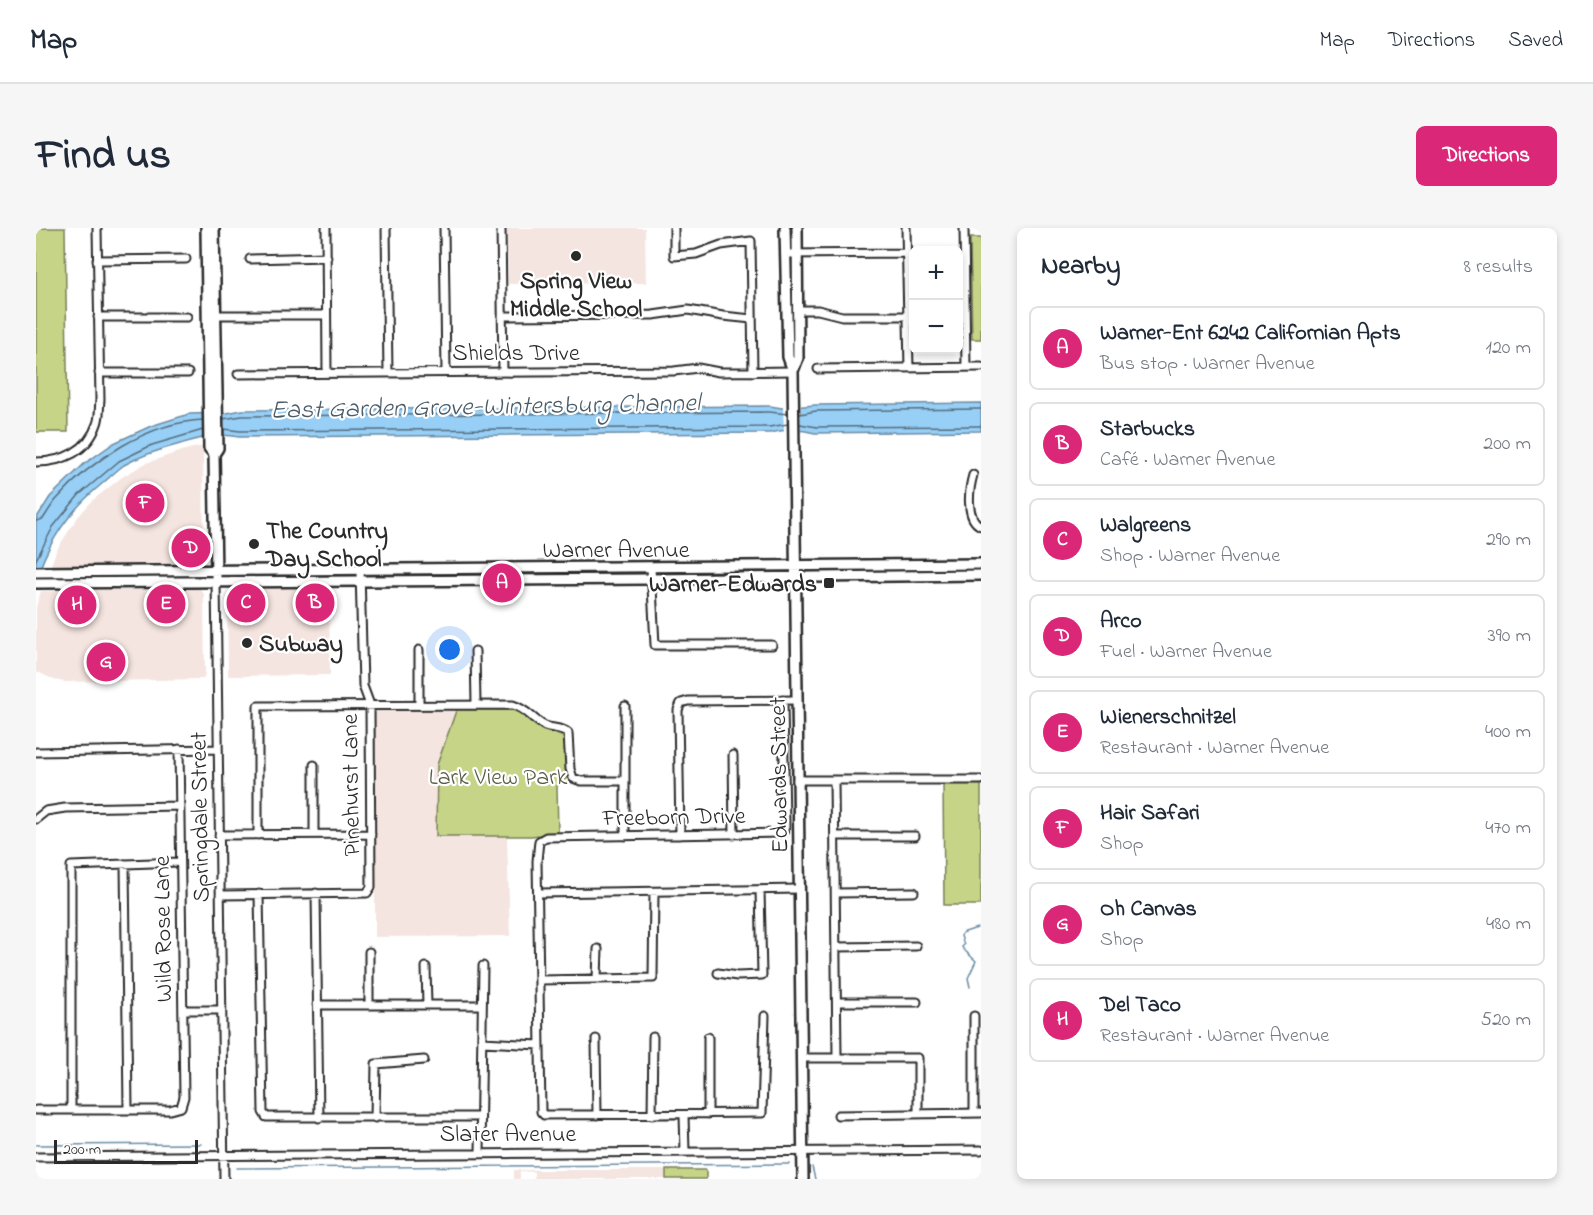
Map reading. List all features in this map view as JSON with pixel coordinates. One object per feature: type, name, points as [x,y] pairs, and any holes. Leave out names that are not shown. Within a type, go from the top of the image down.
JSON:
[{"type":"main road","name":"Springdale Street","points":[[206,228],[212,315]]},
{"type":"main road","name":"Springdale Street","points":[[214,228],[213,412],[209,448],[214,454],[216,577]]},
{"type":"main road","name":"Edwards Street","points":[[785,228],[788,357],[793,371],[803,1179]]},
{"type":"main road","name":"Edwards Street","points":[[793,371],[798,358],[797,228]]},
{"type":"main road","points":[[931,570],[960,570],[967,565],[981,564]]},
{"type":"main road","name":"Warner Avenue","points":[[36,583],[93,577],[216,577],[318,571],[651,568],[890,576],[931,570]]},
{"type":"main road","name":"Warner Avenue","points":[[216,577],[280,581],[652,579],[794,572],[931,570],[981,575]]},
{"type":"main road","points":[[280,581],[281,576],[307,575],[318,571]]},
{"type":"main road","name":"Warner Avenue","points":[[38,572],[60,572],[93,577]]},
{"type":"main road","points":[[36,583],[46,578],[57,578],[60,572]]},
{"type":"street","points":[[36,462],[50,462],[67,457],[81,449],[98,423],[97,228]]},
{"type":"street","points":[[326,228],[327,374]]},
{"type":"street","points":[[386,228],[388,373]]},
{"type":"street","points":[[444,228],[446,372]]},
{"type":"street","points":[[501,228],[503,372]]},
{"type":"street","points":[[674,228],[674,256],[696,254],[721,245],[751,241],[753,372]]},
{"type":"street","points":[[906,228],[909,368]]},
{"type":"street","points":[[964,228],[966,367]]},
{"type":"street","points":[[785,254],[907,254]]},
{"type":"street","points":[[250,259],[327,257]]},
{"type":"street","points":[[98,260],[186,259]]},
{"type":"street","points":[[502,316],[653,315],[688,310],[752,319]]},
{"type":"street","points":[[798,310],[818,310],[842,316],[908,316]]},
{"type":"street","points":[[212,315],[326,315]]},
{"type":"street","points":[[98,317],[187,317]]},
{"type":"street","points":[[818,369],[981,367]]},
{"type":"street","name":"Shields Drive","points":[[238,374],[674,371],[698,368],[719,372],[793,371]]},
{"type":"street","points":[[99,373],[188,373]]},
{"type":"street","points":[[973,475],[970,484],[971,516],[978,524]]},
{"type":"street","points":[[651,568],[655,645],[772,645]]},
{"type":"street","name":"Pinehurst Lane","points":[[316,893],[370,891],[371,888],[370,705],[363,686],[360,571]]},
{"type":"street","name":"Springdale Street","points":[[216,577],[224,1179]]},
{"type":"street","points":[[419,650],[419,705]]},
{"type":"street","points":[[475,651],[476,704]]},
{"type":"street","name":"Freeborn Drive","points":[[538,893],[537,847],[541,839],[546,837],[781,834],[785,829],[783,700]]},
{"type":"street","points":[[680,836],[678,710],[681,703],[688,701],[796,700]]},
{"type":"street","points":[[258,835],[258,706],[506,704],[521,707],[545,726],[563,729],[568,733],[570,769],[573,778],[581,781],[625,781]]},
{"type":"street","points":[[625,706],[625,836]]},
{"type":"street","name":"Wild Rose Lane","points":[[128,1109],[170,1110],[181,1107],[184,1097],[179,749]]},
{"type":"street","points":[[36,752],[217,749]]},
{"type":"street","points":[[733,755],[734,835]]},
{"type":"street","points":[[314,765],[314,834]]},
{"type":"street","points":[[797,780],[981,780]]},
{"type":"street","points":[[834,780],[837,1058]]},
{"type":"street","points":[[36,819],[46,811],[65,807],[180,806]]},
{"type":"street","points":[[219,835],[371,834]]},
{"type":"street","points":[[836,836],[915,836]]},
{"type":"street","points":[[71,1110],[71,866],[180,862]]},
{"type":"street","points":[[36,1110],[128,1109],[125,864]]},
{"type":"street","points":[[718,973],[737,976],[762,975],[760,890]]},
{"type":"street","points":[[765,1016],[763,1113],[544,1115],[540,1107],[538,893],[800,890]]},
{"type":"street","points":[[539,980],[654,978],[654,892]]},
{"type":"street","points":[[836,893],[914,892]]},
{"type":"street","points":[[220,895],[316,893],[319,1118]]},
{"type":"street","points":[[259,894],[263,1112],[266,1117],[480,1117]]},
{"type":"street","points":[[836,947],[916,946]]},
{"type":"street","points":[[597,979],[598,949]]},
{"type":"street","points":[[369,952],[369,1005]]},
{"type":"street","points":[[480,1153],[483,966]]},
{"type":"street","points":[[426,967],[427,1005]]},
{"type":"street","points":[[837,1002],[917,1002]]},
{"type":"street","points":[[317,1005],[482,1005]]},
{"type":"street","points":[[183,1010],[221,1010]]},
{"type":"street","points":[[838,1115],[977,1113],[974,1016]]},
{"type":"street","points":[[652,1115],[653,1037]]},
{"type":"street","points":[[708,1037],[708,1114]]},
{"type":"street","points":[[596,1039],[597,1115]]},
{"type":"street","points":[[482,1042],[540,1045]]},
{"type":"street","points":[[801,1058],[918,1058],[918,1114]]},
{"type":"street","points":[[375,1118],[376,1064],[424,1060]]},
{"type":"street","points":[[684,1115],[685,1152]]},
{"type":"street","name":"Slater Avenue","points":[[36,1157],[981,1150]]},
{"type":"shaded area","name":"Spring View Middle School","points":[[507,228],[645,228],[646,283],[508,284]]},
{"type":"shaded area","points":[[203,446],[204,558],[198,563],[51,565],[56,551],[77,518],[93,500],[122,477],[146,463]]},
{"type":"shaded area","points":[[329,588],[330,675],[228,676],[227,595],[229,591],[233,589]]},
{"type":"shaded area","points":[[200,589],[204,594],[205,674],[203,679],[65,682],[36,673],[36,607],[41,591]]},
{"type":"shaded area","name":"Lark View Park","points":[[380,708],[457,708],[437,765],[437,836],[507,836],[510,936],[375,937],[375,713]]},
{"type":"shaded area","points":[[514,1170],[666,1170],[666,1179],[534,1179],[534,1172],[520,1171],[520,1179],[514,1179]]},
{"type":"green space","points":[[36,228],[65,228],[68,432],[36,432]]},
{"type":"green space","points":[[970,238],[981,238],[981,339],[972,339]]},
{"type":"green space","name":"Lark View Park","points":[[457,708],[518,710],[527,715],[538,727],[564,737],[567,752],[567,778],[557,786],[558,833],[531,836],[436,836],[437,765]]},
{"type":"green space","points":[[943,779],[981,780],[981,905],[944,905]]},
{"type":"green space","points":[[666,1170],[706,1170],[706,1179],[666,1179]]},
{"type":"water","points":[[981,403],[981,431],[815,433],[793,430],[770,433],[209,436],[152,453],[131,461],[119,469],[91,493],[62,527],[47,552],[36,580],[36,519],[50,497],[84,464],[114,443],[151,426],[189,414],[227,413],[242,410],[770,406],[782,408],[815,405]]},
{"type":"pier","points":[[783,405],[801,405],[801,433],[784,433]]},
{"type":"waterway","points":[[970,987],[968,978],[976,961],[963,949],[961,936],[962,933],[977,928]]},
{"type":"waterway","points":[[36,1145],[201,1144]]},
{"type":"waterway","points":[[237,1168],[790,1164]]},
{"type":"waterway","points":[[812,1167],[815,1179]]},
{"type":"place","name":"Spring View Middle School","points":[[576,256]]},
{"type":"place","name":"Hair Safari","points":[[145,503]]},
{"type":"place","name":"The Country Day School","points":[[254,544]]},
{"type":"place","name":"Arco","points":[[191,548]]},
{"type":"place","name":"Warner-Ent 6242 Californian Apts","points":[[502,583]]},
{"type":"place","name":"Warner-Edwards","points":[[829,583]]},
{"type":"place","name":"Walgreens","points":[[246,603]]},
{"type":"place","name":"Starbucks","points":[[315,603]]},
{"type":"place","name":"Wienerschnitzel","points":[[166,604]]},
{"type":"place","name":"Del Taco","points":[[77,605]]},
{"type":"place","name":"Subway","points":[[247,643]]},
{"type":"place","name":"Oh Canvas","points":[[106,662]]},
{"type":"water label","name":"East Garden Grove-Wintersburg Channel","points":[[485,405]]}]
